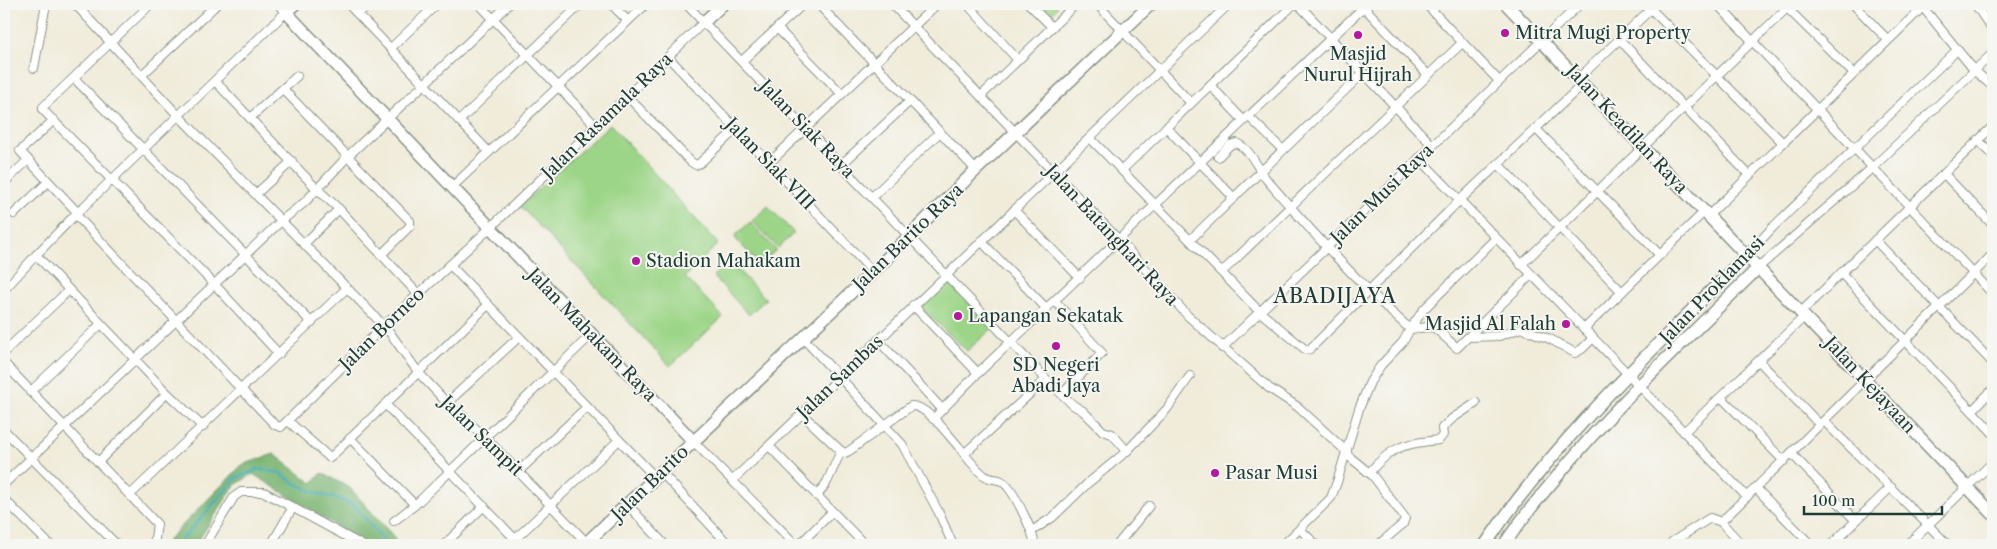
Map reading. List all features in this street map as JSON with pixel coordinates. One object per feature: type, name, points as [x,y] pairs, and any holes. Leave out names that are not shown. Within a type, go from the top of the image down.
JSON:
[{"type":"street","points":[[34,68],[46,4]]},
{"type":"street","name":"Jalan Sampit","points":[[77,4],[179,116],[384,326],[418,372],[447,403],[484,436],[588,544]]},
{"type":"street","points":[[151,4],[43,107],[43,110],[215,285],[279,354]]},
{"type":"street","points":[[142,75],[217,4]]},
{"type":"street","points":[[4,290],[77,214],[215,81],[282,8],[295,4]]},
{"type":"street","points":[[348,4],[392,48],[489,152]]},
{"type":"street","points":[[358,14],[369,4]]},
{"type":"street","points":[[392,48],[437,4]]},
{"type":"street","points":[[479,4],[596,126]]},
{"type":"street","points":[[4,484],[281,221],[304,202],[386,119],[509,4]]},
{"type":"street","points":[[459,121],[581,4]]},
{"type":"street","points":[[611,4],[628,22]]},
{"type":"street","points":[[452,187],[646,4]]},
{"type":"street","name":"Jalan Siak Raya","points":[[686,4],[1046,379],[1073,405],[1083,411],[1102,431],[1112,434],[1127,451]]},
{"type":"street","name":"Jalan Rasamala Raya","points":[[490,228],[724,4]]},
{"type":"street","points":[[742,62],[803,4]]},
{"type":"street","points":[[818,4],[976,170]]},
{"type":"street","name":"Jalan Batanghari Raya","points":[[892,4],[1119,240],[1169,297],[1222,348],[1269,388],[1298,407],[1369,473],[1386,492],[1405,522],[1378,545]]},
{"type":"street","points":[[769,163],[937,4]]},
{"type":"street","points":[[968,4],[1018,60]]},
{"type":"street","points":[[1029,4],[1052,27]]},
{"type":"street","points":[[981,96],[1076,4]]},
{"type":"street","points":[[1097,4],[1191,103]]},
{"type":"street","name":"Jalan Barito Raya","points":[[694,442],[1151,4]]},
{"type":"street","name":"Jalan Sambas","points":[[733,480],[1229,4]]},
{"type":"street","points":[[1122,170],[1296,4],[1330,37],[1432,146]]},
{"type":"street","points":[[1426,4],[1499,81]]},
{"type":"street","name":"Jalan Keadilan Raya","points":[[1506,4],[1746,256]]},
{"type":"street","name":"Jalan Musi Raya","points":[[1222,348],[1580,4]]},
{"type":"street","points":[[1716,4],[1754,41],[1993,294]]},
{"type":"street","points":[[1853,4],[1888,40]]},
{"type":"street","points":[[1975,4],[1993,31]]},
{"type":"street","points":[[933,420],[978,373],[1080,278],[1364,5],[1428,75]]},
{"type":"street","points":[[1521,265],[1754,41],[1787,5],[1853,73]]},
{"type":"street","points":[[1584,329],[1660,255],[1749,175],[1922,5],[1974,70],[1993,87]]},
{"type":"street","points":[[1090,138],[1260,312],[1306,350],[1310,349],[1460,200],[1536,129],[1619,39],[1654,6],[1716,76],[1782,142]]},
{"type":"street","name":"Jalan Mahakam Raya","points":[[282,8],[694,442]]},
{"type":"street","points":[[777,28],[842,94]]},
{"type":"street","points":[[1619,39],[1749,175]]},
{"type":"street","points":[[1222,272],[1462,43]]},
{"type":"street","name":"Jalan Proklamasi","points":[[1485,545],[1528,487],[1594,410],[1773,227],[1957,50]]},
{"type":"street","name":"Jalan Proklamasi","points":[[1504,545],[1540,496],[1582,446],[1638,386],[1758,268],[1872,168],[1993,53]]},
{"type":"street","name":"Jalan Siak VIII","points":[[668,57],[873,272]]},
{"type":"street","points":[[1190,240],[1364,73]]},
{"type":"street","points":[[250,118],[297,76]]},
{"type":"street","points":[[74,78],[312,323]]},
{"type":"street","points":[[215,81],[316,188],[340,209],[418,294]]},
{"type":"street","points":[[1210,85],[1282,150]]},
{"type":"street","points":[[283,89],[410,221],[410,226],[381,255]]},
{"type":"street","points":[[627,96],[691,162],[696,164],[700,163],[736,129]]},
{"type":"street","points":[[841,165],[910,100]]},
{"type":"street","points":[[54,120],[20,151],[242,389]]},
{"type":"street","points":[[1684,432],[1759,361],[1841,273],[1993,126]]},
{"type":"street","points":[[1166,127],[1234,198]]},
{"type":"street","points":[[1536,129],[1660,255]]},
{"type":"street","points":[[872,197],[940,132]]},
{"type":"street","points":[[1978,140],[1993,155]]},
{"type":"street","points":[[1218,157],[1230,145],[1236,143],[1242,146],[1256,160],[1260,172],[1368,291],[1410,329],[1435,328],[1448,339],[1454,348],[1468,337],[1531,275]]},
{"type":"street","points":[[1419,158],[1495,239],[1747,497]]},
{"type":"street","points":[[4,183],[28,161]]},
{"type":"street","points":[[256,194],[292,161]]},
{"type":"street","points":[[1498,164],[1622,292]]},
{"type":"street","points":[[1944,174],[1993,225]]},
{"type":"street","points":[[14,214],[48,182]]},
{"type":"street","points":[[304,244],[340,209]]},
{"type":"street","points":[[1014,210],[1080,278]]},
{"type":"street","name":"Jalan Borneo","points":[[242,389],[275,425],[281,427],[384,326],[490,228]]},
{"type":"street","points":[[1283,545],[1330,498],[1347,453],[1359,409],[1370,382],[1381,365],[1403,342],[1424,309],[1495,239]]},
{"type":"street","points":[[1875,240],[1993,363]]},
{"type":"street","points":[[981,241],[1047,309]]},
{"type":"street","points":[[1721,522],[1993,254]]},
{"type":"street","points":[[36,255],[168,394],[203,427]]},
{"type":"street","name":"Jalan Kejayaan","points":[[1746,256],[1993,514]]},
{"type":"street","points":[[450,265],[618,440],[659,476],[729,545]]},
{"type":"street","points":[[1841,273],[1993,433]]},
{"type":"street","points":[[130,494],[203,427],[347,288]]},
{"type":"street","points":[[4,352],[69,290]]},
{"type":"street","points":[[1055,301],[1102,353],[1062,394]]},
{"type":"street","points":[[288,421],[330,458],[488,305]]},
{"type":"street","points":[[913,306],[978,373]]},
{"type":"street","points":[[30,392],[101,324]]},
{"type":"street","points":[[1468,337],[1499,336],[1521,328],[1550,339],[1575,353],[1582,350],[1593,338]]},
{"type":"street","points":[[394,521],[415,505],[450,472],[484,436],[591,335]]},
{"type":"street","points":[[447,403],[519,337]]},
{"type":"street","points":[[803,338],[902,444],[938,511],[953,545]]},
{"type":"street","points":[[878,340],[942,409]]},
{"type":"street","points":[[1759,361],[1891,487],[1948,545]]},
{"type":"street","points":[[4,363],[63,428],[130,494],[157,524],[154,545]]},
{"type":"street","points":[[1032,531],[1053,517],[1087,484],[1127,451],[1167,409],[1190,376]]},
{"type":"street","points":[[964,454],[1046,379]]},
{"type":"street","points":[[1972,410],[1993,389]]},
{"type":"street","points":[[98,462],[168,394]]},
{"type":"street","points":[[1721,397],[1784,460]]},
{"type":"street","points":[[1369,473],[1386,457],[1409,443],[1439,440],[1443,435],[1442,428],[1453,418],[1476,403]]},
{"type":"street","points":[[385,404],[515,539]]},
{"type":"street","points":[[802,414],[845,453],[911,406],[916,406],[923,410],[986,476],[999,479],[1007,485],[1016,498],[1032,531],[1035,540],[1034,545]]},
{"type":"street","points":[[519,471],[587,408]]},
{"type":"street","points":[[4,430],[117,545]]},
{"type":"street","points":[[350,438],[415,505]]},
{"type":"street","points":[[508,545],[618,440]]},
{"type":"street","points":[[694,442],[797,545],[832,512]]},
{"type":"street","name":"Jalan Barito","points":[[588,544],[694,442]]},
{"type":"street","points":[[769,446],[864,545]]},
{"type":"street","points":[[817,496],[827,482],[841,451]]},
{"type":"street","points":[[1791,453],[1856,521]]},
{"type":"street","points":[[1907,545],[1993,462]]},
{"type":"street","points":[[1528,487],[1540,496]]},
{"type":"street","points":[[1831,545],[1891,487]]},
{"type":"street","points":[[1756,488],[1811,545]]},
{"type":"street","points":[[205,545],[234,497],[241,492],[264,492],[362,545]]},
{"type":"street","points":[[4,498],[50,545]]},
{"type":"street","points":[[628,505],[665,545]]},
{"type":"street","points":[[444,545],[484,506]]},
{"type":"street","points":[[1118,545],[1149,506]]},
{"type":"street","points":[[270,545],[293,507]]},
{"type":"street","points":[[1672,542],[1710,518],[1721,522],[1742,545]]},
{"type":"street","points":[[1300,530],[1316,545]]},
{"type":"green space","points":[[1035,4],[1055,4],[1058,7],[1048,17]]},
{"type":"green space","name":"Stadion Mahakam","points":[[610,124],[718,244],[685,277],[723,317],[670,366],[520,206]]},
{"type":"green space","points":[[768,206],[794,233],[778,248],[752,221]]},
{"type":"green space","points":[[750,222],[776,250],[760,265],[734,237]]},
{"type":"green space","points":[[729,261],[766,299],[749,315],[713,276]]},
{"type":"green space","name":"Lapangan Sekatak","points":[[948,278],[995,326],[967,351],[920,307]]},
{"type":"green space","points":[[274,454],[312,483],[322,473],[350,488],[394,537],[397,545],[361,545],[359,540],[253,474],[235,485],[195,545],[165,545],[242,465]]},
{"type":"waterway","points":[[177,545],[236,478],[258,469],[280,473],[312,492],[339,499],[355,506],[387,545]]},
{"type":"place","name":"Mitra Mugi Property","points":[[1505,33]]},
{"type":"place","name":"Masjid Nurul Hijrah","points":[[1358,35]]},
{"type":"place","name":"Stadion Mahakam","points":[[636,261]]},
{"type":"place","name":"Lapangan Sekatak","points":[[958,316]]},
{"type":"place","name":"Masjid Al Falah","points":[[1566,324]]},
{"type":"place","name":"SD Negeri Abadi Jaya","points":[[1056,346]]},
{"type":"place","name":"Pasar Musi","points":[[1215,473]]},
{"type":"district","name":"ABADIJAYA","points":[[1335,296]]}]
